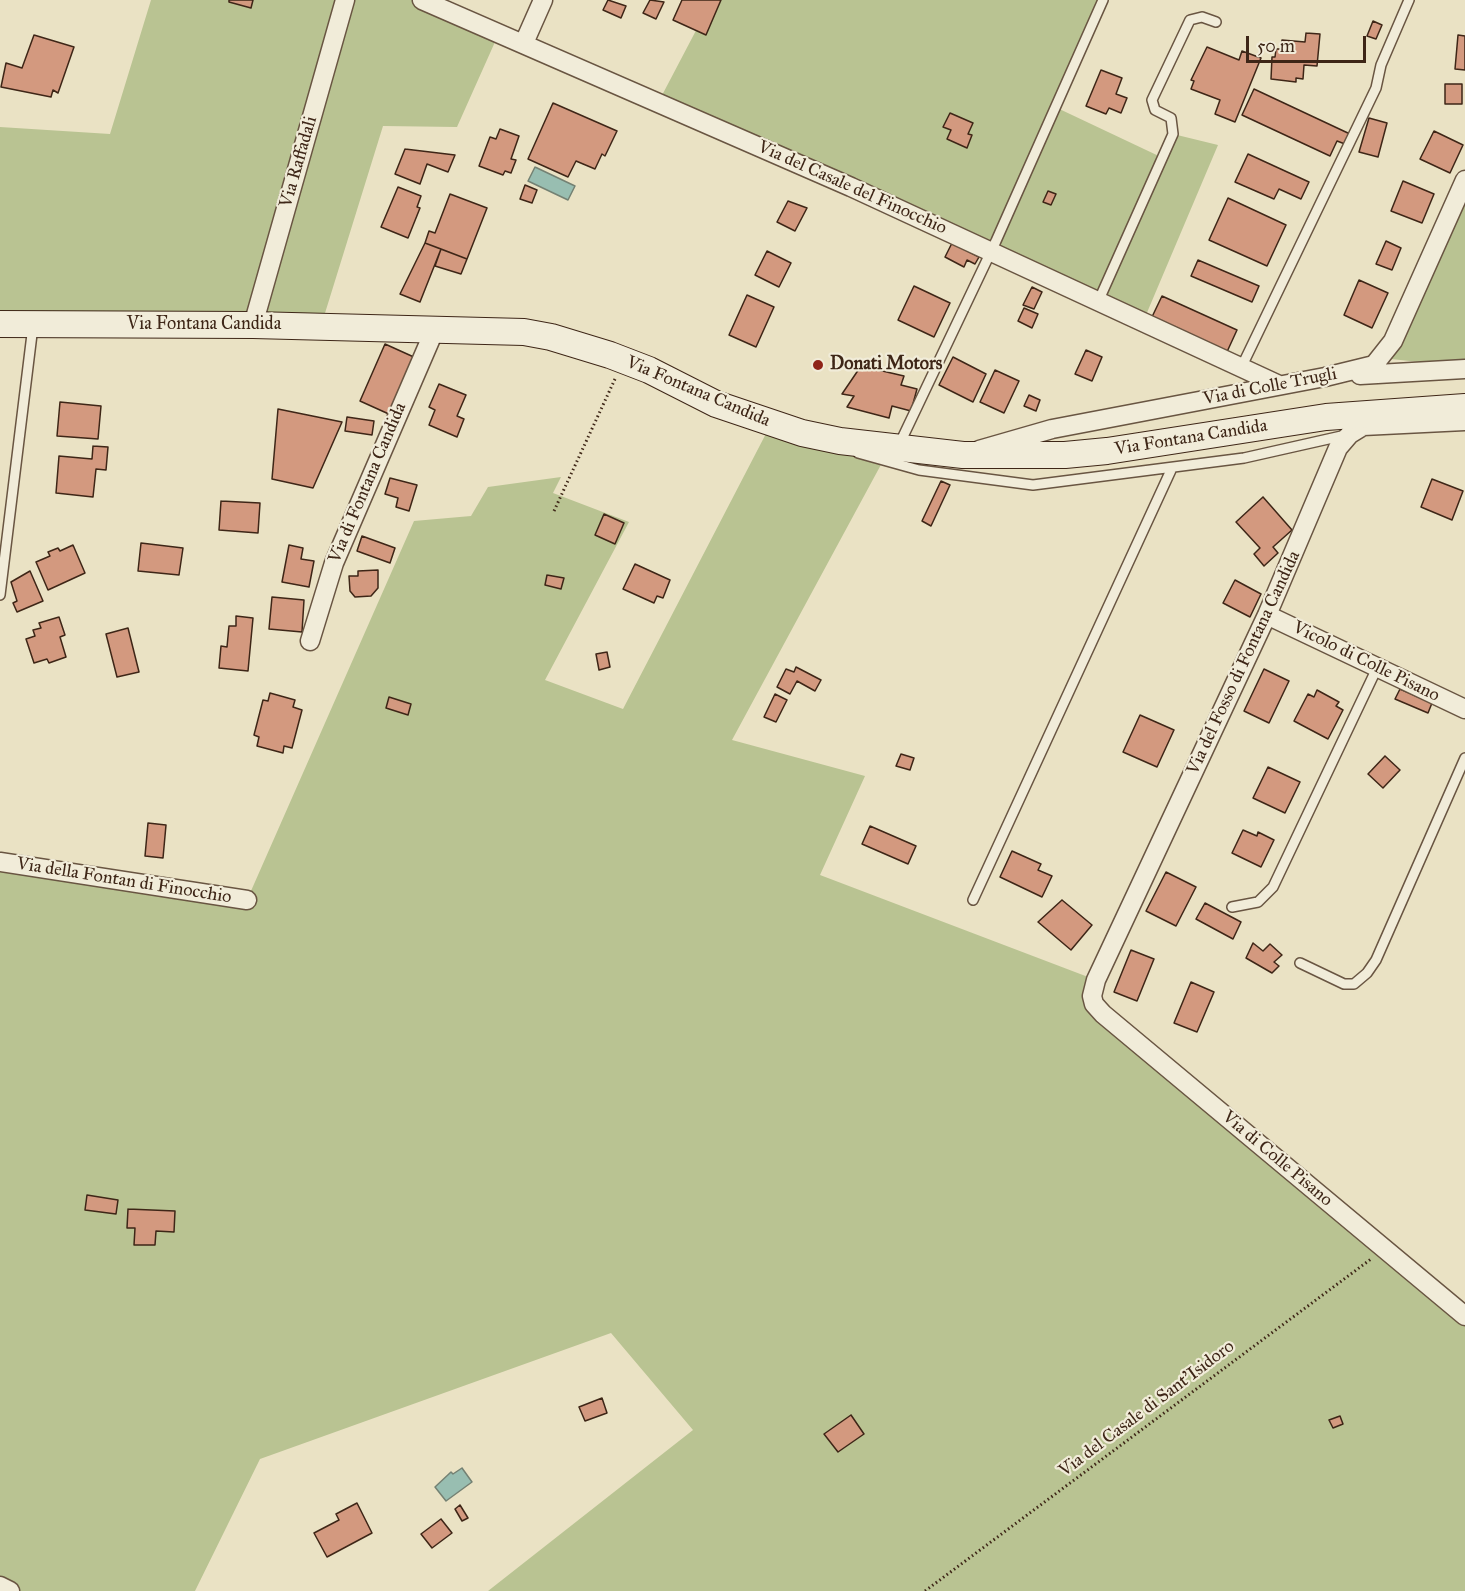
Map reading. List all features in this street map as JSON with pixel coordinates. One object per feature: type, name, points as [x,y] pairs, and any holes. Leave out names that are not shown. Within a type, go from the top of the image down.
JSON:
[{"type":"main road","name":"Via Fontana Candida","points":[[0,324],[253,325],[531,333],[580,345],[624,360],[736,412],[829,439],[963,455],[1065,455],[1107,451],[1326,417],[1465,407]]},
{"type":"street","name":"Via Raffadali","points":[[253,325],[345,0]]},
{"type":"street","name":"Via del Casale del Finocchio","points":[[422,0],[851,187],[1279,385]]},
{"type":"street","points":[[524,43],[543,0]]},
{"type":"street","name":"Via di Colle Trugli","points":[[963,455],[1052,429],[1369,367],[1385,354],[1465,180]]},
{"type":"street","name":"Via di Fontana Candida","points":[[310,641],[333,563],[435,329]]},
{"type":"street","points":[[1325,377],[1465,369]]},
{"type":"street","points":[[1350,434],[1363,426],[1375,424],[1465,421]]},
{"type":"street","name":"Via del Fosso di Fontana Candida","points":[[1093,1000],[1096,980],[1268,615],[1334,454],[1350,434]]},
{"type":"street","name":"Vicolo di Colle Pisano","points":[[1268,615],[1465,710]]},
{"type":"street","name":"Via della Fontan di Finocchio","points":[[0,862],[247,900]]},
{"type":"street","name":"Via di Colle Pisano","points":[[1093,1000],[1103,1014],[1465,1316]]},
{"type":"street","points":[[0,1586],[10,1591]]},
{"type":"lane","points":[[897,448],[991,252],[1103,0]]},
{"type":"lane","points":[[1241,368],[1376,88],[1381,65],[1409,0]]},
{"type":"lane","points":[[1098,302],[1173,134],[1171,118],[1155,110],[1152,100],[1190,20],[1202,17],[1216,22]]},
{"type":"lane","points":[[0,595],[33,324]]},
{"type":"lane","points":[[829,439],[855,452],[905,467],[1028,485],[1262,455],[1350,434]]},
{"type":"lane","points":[[973,900],[1172,468]]},
{"type":"lane","points":[[1232,907],[1258,902],[1273,887],[1377,668]]},
{"type":"lane","points":[[1300,963],[1344,984],[1354,984],[1368,973],[1376,960],[1465,758]]},
{"type":"path","points":[[554,511],[624,360]]},
{"type":"path","name":"Via del Casale di Sant'Isidoro","points":[[925,1591],[1384,1249]]},
{"type":"green space","points":[[151,0],[422,0],[499,33],[457,127],[383,126],[321,326],[0,324],[0,127],[110,134]]},
{"type":"green space","points":[[712,0],[1097,0],[1053,106],[1163,158],[1173,134],[1218,145],[1143,322],[659,101]]},
{"type":"green space","points":[[1465,180],[1465,367],[1382,358]]},
{"type":"green space","points":[[771,424],[890,448],[732,740],[865,776],[820,875],[1096,980],[1092,996],[1465,1316],[1465,1591],[488,1591],[693,1430],[611,1333],[260,1459],[195,1591],[0,1591],[0,862],[247,900],[414,521],[471,516],[488,487],[561,477],[553,493],[629,522],[545,680],[623,709]]},
{"type":"water","points":[[535,167],[575,186],[568,200],[528,181]]},
{"type":"water","points":[[462,1468],[472,1482],[446,1501],[435,1487],[451,1472],[453,1474]]},
{"type":"building","points":[[229,0],[253,0],[251,8],[229,2]]},
{"type":"building","points":[[608,0],[626,6],[621,18],[603,10]]},
{"type":"building","points":[[650,0],[664,2],[656,19],[643,13]]},
{"type":"building","points":[[682,0],[721,0],[706,35],[673,20]]},
{"type":"building","points":[[1373,21],[1382,25],[1376,39],[1367,36]]},
{"type":"building","points":[[1306,33],[1320,34],[1317,66],[1304,65],[1303,79],[1296,78],[1296,82],[1271,79],[1272,57],[1275,57],[1276,49],[1281,49],[1282,40],[1305,42]]},
{"type":"building","points":[[34,35],[74,47],[58,93],[53,90],[51,97],[1,87],[6,63],[22,68]]},
{"type":"building","points":[[1458,35],[1465,36],[1465,70],[1455,69]]},
{"type":"building","points":[[1207,47],[1239,60],[1242,51],[1261,58],[1235,122],[1215,114],[1220,100],[1191,89],[1194,81],[1191,80]]},
{"type":"building","points":[[1101,70],[1122,78],[1116,94],[1127,98],[1121,113],[1109,108],[1106,114],[1086,106]]},
{"type":"building","points":[[1445,84],[1462,84],[1462,104],[1445,104]]},
{"type":"building","points":[[1254,89],[1350,134],[1345,144],[1337,141],[1330,156],[1242,115]]},
{"type":"building","points":[[553,103],[617,131],[605,156],[602,154],[595,169],[576,161],[568,177],[528,159]]},
{"type":"building","points":[[950,113],[973,123],[968,134],[972,135],[967,148],[947,139],[951,130],[943,127]]},
{"type":"building","points":[[1369,118],[1387,123],[1378,157],[1359,152]]},
{"type":"building","points":[[500,129],[519,136],[511,159],[516,160],[511,173],[505,171],[503,175],[479,166],[490,137],[496,139]]},
{"type":"building","points":[[1434,131],[1463,145],[1450,173],[1420,159]]},
{"type":"building","points":[[405,149],[455,155],[448,172],[427,164],[420,184],[395,174]]},
{"type":"building","points":[[1248,154],[1309,182],[1301,199],[1279,189],[1274,199],[1235,182]]},
{"type":"building","points":[[1403,181],[1434,194],[1422,223],[1391,211]]},
{"type":"building","points":[[525,185],[537,190],[532,203],[520,199]]},
{"type":"building","points":[[398,187],[421,196],[417,207],[420,208],[408,238],[381,227]]},
{"type":"building","points":[[1048,191],[1056,194],[1051,205],[1043,202]]},
{"type":"building","points":[[450,194],[487,208],[467,259],[425,243],[429,231],[435,233]]},
{"type":"building","points":[[1228,198],[1286,225],[1267,266],[1209,240]]},
{"type":"building","points":[[788,201],[807,208],[795,231],[777,222]]},
{"type":"building","points":[[1386,241],[1401,248],[1392,270],[1376,264]]},
{"type":"building","points":[[425,243],[441,249],[420,302],[400,294]]},
{"type":"building","points":[[952,243],[979,257],[975,264],[967,260],[964,267],[945,257]]},
{"type":"building","points":[[441,249],[467,259],[461,274],[435,266]]},
{"type":"building","points":[[767,251],[791,263],[779,287],[755,275]]},
{"type":"building","points":[[1198,260],[1259,286],[1252,302],[1191,276]]},
{"type":"building","points":[[1359,280],[1388,293],[1372,328],[1344,315]]},
{"type":"building","points":[[914,286],[950,303],[934,337],[898,320]]},
{"type":"building","points":[[1032,287],[1042,292],[1034,309],[1023,305]]},
{"type":"building","points":[[747,295],[774,307],[756,347],[729,335]]},
{"type":"building","points":[[1162,296],[1237,330],[1226,354],[1151,319]]},
{"type":"building","points":[[1024,308],[1038,314],[1032,328],[1018,321]]},
{"type":"building","points":[[385,344],[416,358],[391,415],[360,401]]},
{"type":"building","points":[[1086,350],[1102,357],[1092,381],[1075,374]]},
{"type":"building","points":[[953,357],[986,374],[973,402],[939,385]]},
{"type":"building","points":[[861,366],[904,376],[901,385],[917,389],[911,411],[892,406],[889,418],[847,407],[854,396],[842,394]]},
{"type":"building","points":[[995,370],[1019,381],[1004,413],[980,402]]},
{"type":"building","points":[[439,384],[466,395],[457,416],[464,419],[457,437],[429,425],[435,410],[429,407]]},
{"type":"building","points":[[1029,395],[1040,400],[1036,411],[1024,406]]},
{"type":"building","points":[[60,402],[101,406],[98,439],[57,436]]},
{"type":"building","points":[[278,409],[342,422],[313,488],[272,479]]},
{"type":"building","points":[[347,417],[374,421],[372,435],[345,431]]},
{"type":"building","points":[[93,446],[108,447],[106,470],[96,469],[93,497],[56,493],[59,456],[92,459]]},
{"type":"building","points":[[390,478],[417,485],[409,511],[396,507],[398,498],[385,494]]},
{"type":"building","points":[[1432,479],[1463,491],[1452,520],[1421,507]]},
{"type":"building","points":[[941,481],[950,485],[931,526],[922,521]]},
{"type":"building","points":[[1263,497],[1292,530],[1273,547],[1278,553],[1264,566],[1254,554],[1260,548],[1236,522]]},
{"type":"building","points":[[221,501],[260,503],[258,533],[219,530]]},
{"type":"building","points":[[604,514],[624,523],[615,544],[595,535]]},
{"type":"building","points":[[362,536],[395,548],[390,563],[357,551]]},
{"type":"building","points":[[141,543],[183,548],[179,575],[138,571]]},
{"type":"building","points":[[73,545],[85,573],[48,590],[36,562],[50,556],[48,552],[58,548],[60,551]]},
{"type":"building","points":[[289,545],[303,548],[301,559],[314,561],[309,587],[282,582]]},
{"type":"building","points":[[635,564],[670,580],[663,598],[657,596],[654,603],[623,589]]},
{"type":"building","points":[[378,570],[378,588],[371,596],[355,597],[350,591],[349,576],[358,576],[358,571]]},
{"type":"building","points":[[30,571],[43,601],[17,612],[13,603],[17,601],[11,582]]},
{"type":"building","points":[[547,575],[564,578],[561,589],[545,585]]},
{"type":"building","points":[[1235,580],[1261,594],[1250,617],[1223,603]]},
{"type":"building","points":[[272,597],[304,600],[302,632],[269,629]]},
{"type":"building","points":[[236,616],[253,618],[248,671],[219,668],[221,646],[227,647],[229,626],[236,626]]},
{"type":"building","points":[[59,617],[65,635],[60,637],[66,657],[49,663],[47,659],[34,663],[26,639],[35,636],[33,630],[41,628],[39,623]]},
{"type":"building","points":[[128,628],[139,672],[117,677],[106,634]]},
{"type":"building","points":[[607,652],[610,667],[599,670],[596,654]]},
{"type":"building","points":[[796,667],[821,680],[815,691],[797,681],[790,694],[777,687],[786,669],[794,672]]},
{"type":"building","points":[[1264,669],[1289,681],[1269,723],[1244,711]]},
{"type":"building","points":[[1400,689],[1432,703],[1428,713],[1395,699]]},
{"type":"building","points":[[1317,690],[1339,702],[1336,706],[1343,710],[1328,739],[1294,721],[1308,694],[1314,697]]},
{"type":"building","points":[[270,693],[295,700],[293,707],[302,710],[292,748],[284,746],[283,753],[257,746],[259,737],[254,735],[263,700],[268,701]]},
{"type":"building","points":[[775,694],[787,700],[776,722],[764,717]]},
{"type":"building","points":[[389,697],[411,704],[408,715],[386,708]]},
{"type":"building","points":[[1140,715],[1174,730],[1157,767],[1123,752]]},
{"type":"building","points":[[901,754],[914,758],[910,770],[896,766]]},
{"type":"building","points":[[1385,756],[1400,770],[1383,788],[1368,774]]},
{"type":"building","points":[[1268,767],[1300,782],[1285,813],[1253,798]]},
{"type":"building","points":[[148,823],[166,825],[163,858],[145,856]]},
{"type":"building","points":[[870,826],[916,846],[908,864],[862,844]]},
{"type":"building","points":[[1243,830],[1257,836],[1258,832],[1274,840],[1261,867],[1232,853]]},
{"type":"building","points":[[1012,851],[1041,864],[1038,870],[1052,876],[1042,897],[1000,877]]},
{"type":"building","points":[[1166,872],[1196,887],[1176,926],[1146,911]]},
{"type":"building","points":[[1062,900],[1092,925],[1071,950],[1038,922]]},
{"type":"building","points":[[1205,903],[1241,922],[1233,939],[1196,919]]},
{"type":"building","points":[[1253,943],[1263,951],[1270,944],[1282,955],[1274,962],[1279,966],[1272,973],[1246,958]]},
{"type":"building","points":[[1131,950],[1154,959],[1137,1001],[1114,992]]},
{"type":"building","points":[[1191,982],[1214,992],[1197,1032],[1174,1023]]},
{"type":"building","points":[[87,1195],[118,1200],[116,1214],[85,1210]]},
{"type":"building","points":[[128,1209],[175,1211],[174,1232],[156,1231],[155,1245],[134,1245],[135,1228],[127,1228]]},
{"type":"building","points":[[602,1398],[607,1413],[585,1421],[579,1407]]},
{"type":"building","points":[[851,1415],[864,1434],[838,1452],[824,1434]]},
{"type":"building","points":[[1340,1416],[1343,1424],[1333,1428],[1329,1420]]},
{"type":"building","points":[[357,1503],[372,1533],[327,1557],[314,1533],[339,1520],[336,1514]]},
{"type":"building","points":[[460,1505],[468,1518],[462,1521],[455,1509]]},
{"type":"building","points":[[441,1519],[452,1533],[432,1548],[421,1534]]},
{"type":"place","name":"Donati Motors","points":[[818,365]]}]
